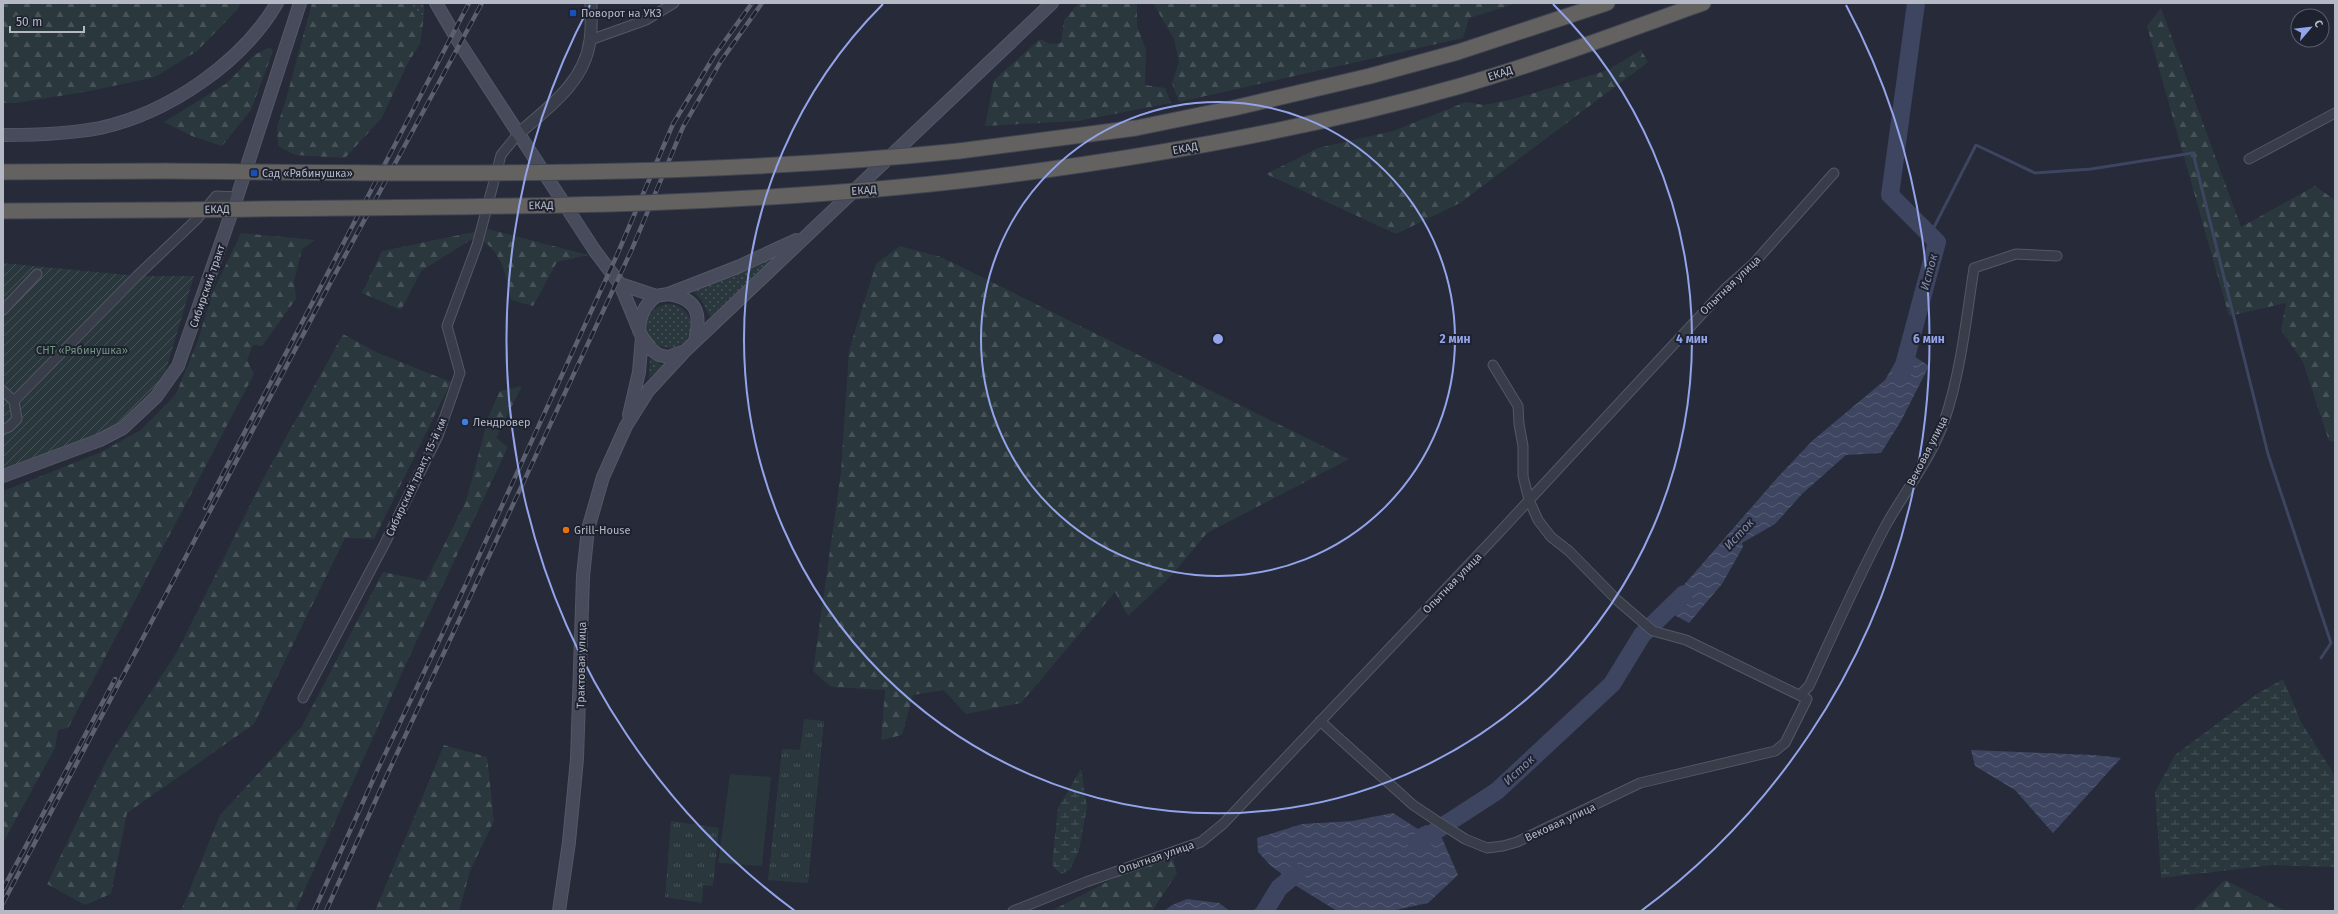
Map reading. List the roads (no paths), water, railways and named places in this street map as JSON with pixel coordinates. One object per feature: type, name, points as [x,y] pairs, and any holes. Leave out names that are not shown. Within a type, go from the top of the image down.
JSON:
[{"type":"highway","points":[[3,172],[166,171],[427,174],[624,172],[790,164],[959,151],[1136,128],[1234,108],[1370,76],[1458,52],[1607,3]]},
{"type":"highway","name":"ЕКАД","points":[[3,211],[613,204],[861,190],[976,179],[1089,165],[1180,149],[1321,120],[1460,86],[1564,53],[1703,3]]},
{"type":"main road","points":[[3,135],[52,134],[100,128],[133,119],[158,107],[214,73],[229,61],[256,33],[277,3]]},
{"type":"main road","name":"Сибирский тракт","points":[[3,476],[100,440],[123,428],[156,397],[178,366],[237,197],[300,3]]},
{"type":"main road","points":[[436,3],[457,39],[518,134],[595,251],[620,284],[641,334],[659,355],[668,358],[685,351]]},
{"type":"main road","points":[[626,426],[648,391],[694,341],[802,237],[1052,3]]},
{"type":"main road","points":[[626,426],[639,372],[643,311],[648,302],[656,296],[668,294],[740,266],[802,237]]},
{"type":"main road","points":[[620,284],[656,296]]},
{"type":"main road","points":[[668,294],[679,296],[692,304],[697,312],[699,322],[694,341]]},
{"type":"main road","name":"Трактовая улица","points":[[559,911],[569,842],[577,759],[583,576],[588,529],[603,477],[626,426]]},
{"type":"street","points":[[518,134],[552,105],[572,83],[584,62],[590,40],[591,3]]},
{"type":"street","points":[[590,40],[646,20],[674,3]]},
{"type":"street","points":[[2249,159],[2335,112]]},
{"type":"street","name":"Сибирский тракт, 15-й км","points":[[302,698],[384,545],[438,436],[460,373],[447,326],[477,245],[501,155],[518,134]]},
{"type":"street","name":"Опытная улица","points":[[1013,911],[1086,882],[1201,842],[1223,824],[1529,500],[1727,286],[1754,263],[1834,173]]},
{"type":"street","points":[[14,400],[137,276],[197,219],[216,196],[237,197]]},
{"type":"street","name":"Вековая улица","points":[[1320,721],[1413,805],[1465,838],[1487,848],[1503,846],[1534,834],[1640,783],[1775,751],[1785,743],[1803,697],[1858,581],[1889,519],[1917,476],[1943,424],[1957,382],[1974,268],[2016,254],[2057,256]]},
{"type":"street","points":[[3,310],[37,274]]},
{"type":"street","points":[[1493,365],[1518,406],[1519,424],[1523,446],[1523,476],[1529,500],[1538,520],[1551,537],[1569,551],[1617,600],[1653,631],[1686,640],[1803,697]]},
{"type":"street","points":[[3,391],[14,400],[17,419],[9,427],[3,429]]},
{"type":"water","points":[[1903,349],[1929,366],[1901,421],[1881,453],[1846,455],[1802,494],[1775,524],[1742,543],[1743,547],[1722,584],[1689,623],[1663,609],[1777,478],[1812,441],[1885,380]]},
{"type":"water","points":[[1971,750],[2094,755],[2121,758],[2053,833],[2015,790],[1975,766]]},
{"type":"water","points":[[1393,813],[1418,829],[1426,825],[1438,829],[1458,875],[1428,903],[1391,911],[1337,911],[1293,884],[1283,890],[1276,885],[1282,874],[1271,866],[1258,852],[1257,838],[1302,824],[1352,821]]},
{"type":"water","points":[[1187,899],[1219,903],[1230,911],[1164,911],[1172,905]]},
{"type":"water","points":[[1265,902],[1273,911],[1252,911]]},
{"type":"waterway","name":"Исток","points":[[1901,376],[1937,242],[1890,195],[1916,3]]},
{"type":"waterway","points":[[1930,235],[1976,145],[2035,173],[2091,169],[2193,153],[2268,454],[2331,643],[2321,658]]},
{"type":"waterway","name":"Исток","points":[[1417,843],[1497,791],[1612,684],[1642,635],[1684,594]]},
{"type":"waterway","name":"Исток","points":[[1265,911],[1279,888],[1297,873]]},
{"type":"railway","points":[[205,508],[469,3]]},
{"type":"railway","points":[[3,903],[333,278],[482,3]]},
{"type":"railway","points":[[314,911],[377,771],[467,582],[617,255],[673,124],[714,56],[752,3]]},
{"type":"railway","points":[[326,911],[387,775],[632,249],[683,127],[721,61],[762,3]]},
{"type":"railway","points":[[3,889],[115,679]]},
{"type":"place","name":"Поворот на УКЗ","points":[[573,13]]},
{"type":"place","name":"Сад «Рябинушка»","points":[[254,173]]},
{"type":"place","name":"Лендровер","points":[[465,422]]},
{"type":"place","name":"Grill-House","points":[[566,530]]},
{"type":"park label","name":"СНТ «Рябинушка»","points":[[82,350]]}]
